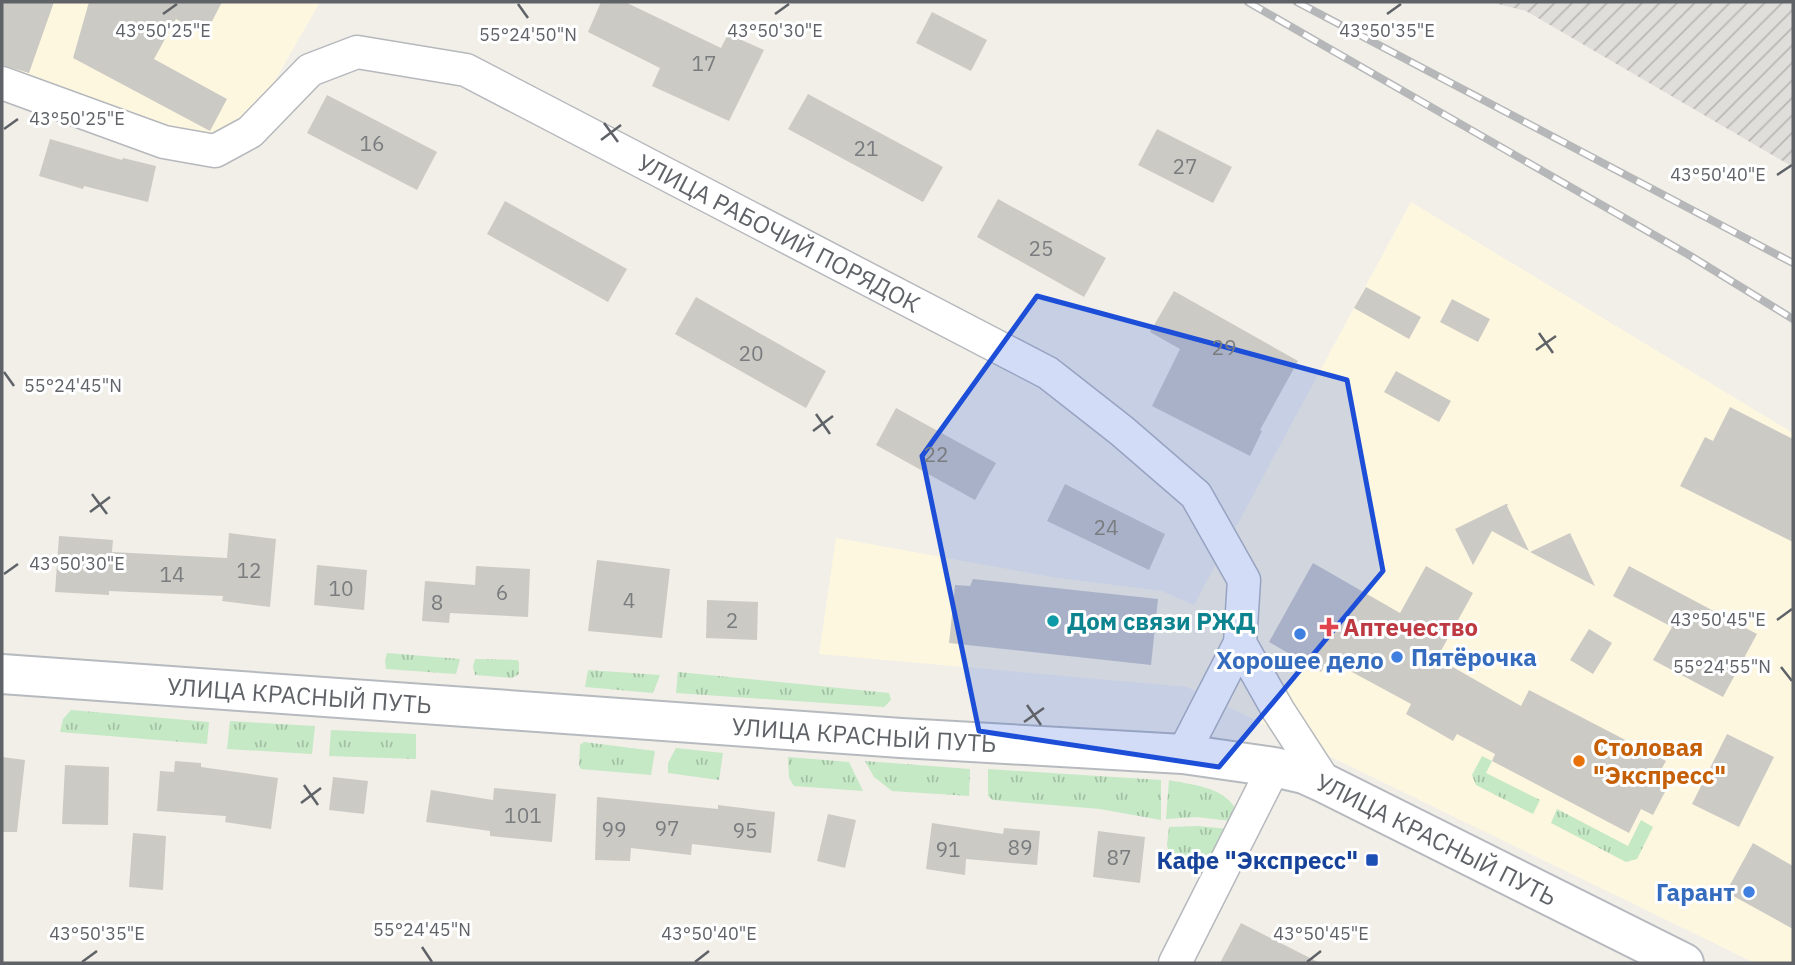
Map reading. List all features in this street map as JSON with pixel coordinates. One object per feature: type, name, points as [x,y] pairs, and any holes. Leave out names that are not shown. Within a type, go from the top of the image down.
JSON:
[{"type":"main road","name":"УЛИЦА КРАСНЫЙ ПУТЬ","points":[[2,674],[901,738],[1183,754],[1274,767],[1304,774],[1326,784],[1684,963]]},
{"type":"street","name":"УЛИЦА РАБОЧИЙ ПОРЯДОК","points":[[2,83],[164,142],[215,151],[250,132],[310,70],[357,52],[466,69],[1048,373],[1122,431],[1196,495],[1244,580],[1240,643],[1183,754]]},
{"type":"street","points":[[1240,643],[1278,710],[1326,784]]},
{"type":"street","points":[[1175,963],[1274,767]]},
{"type":"highlighted area","points":[[1037,296],[1347,380],[1383,571],[1219,767],[979,731],[922,456]]},
{"type":"shaded area","points":[[2,2],[320,2],[253,119],[213,135],[186,133],[2,65]]},
{"type":"shaded area","points":[[1490,2],[1793,2],[1793,167],[1526,11]]},
{"type":"shaded area","points":[[1411,202],[1793,433],[1793,963],[1755,963],[1187,687],[819,654],[836,538],[1058,578],[1162,591],[1194,605]]},
{"type":"green space","points":[[387,653],[460,659],[456,674],[386,669]]},
{"type":"green space","points":[[475,659],[517,660],[519,674],[512,678],[475,675]]},
{"type":"green space","points":[[588,670],[660,675],[653,693],[585,687]]},
{"type":"green space","points":[[678,672],[889,693],[891,700],[884,707],[676,693]]},
{"type":"green space","points":[[71,710],[209,722],[207,744],[60,732],[63,719]]},
{"type":"green space","points":[[230,721],[315,726],[312,754],[227,749]]},
{"type":"green space","points":[[331,730],[416,734],[416,759],[329,756]]},
{"type":"green space","points":[[584,742],[655,751],[651,775],[581,769],[580,745]]},
{"type":"green space","points":[[676,748],[723,753],[719,780],[668,773],[668,763]]},
{"type":"green space","points":[[1482,756],[1492,761],[1486,773],[1540,800],[1533,814],[1476,785],[1472,775]]},
{"type":"green space","points":[[788,757],[849,762],[863,791],[794,786],[789,778]]},
{"type":"green space","points":[[865,761],[970,769],[969,796],[892,791],[874,777]]},
{"type":"green space","points":[[988,769],[1161,780],[1161,820],[1100,809],[993,800],[988,796]]},
{"type":"green space","points":[[1169,780],[1205,788],[1222,795],[1235,808],[1231,821],[1197,817],[1166,819]]},
{"type":"green space","points":[[1557,809],[1628,846],[1641,820],[1653,827],[1637,859],[1626,862],[1551,823]]},
{"type":"green space","points":[[1169,827],[1228,829],[1215,856],[1197,865],[1169,854]]},
{"type":"building","points":[[2,2],[54,2],[29,73],[2,65]]},
{"type":"building","points":[[89,2],[222,2],[205,35],[176,19],[154,59],[227,99],[210,131],[73,58]]},
{"type":"building","points":[[601,2],[625,2],[721,48],[728,34],[764,50],[729,121],[652,86],[660,68],[588,32]]},
{"type":"building","points":[[932,12],[987,40],[971,71],[916,43]]},
{"type":"building","points":[[808,94],[943,167],[923,202],[788,129]]},
{"type":"building","points":[[327,95],[437,152],[417,190],[307,133]]},
{"type":"building","points":[[1157,129],[1232,167],[1213,203],[1138,165]]},
{"type":"building","points":[[50,139],[122,160],[123,158],[156,166],[148,202],[84,186],[83,189],[39,176]]},
{"type":"building","points":[[998,199],[1106,258],[1084,297],[977,237]]},
{"type":"building","points":[[505,201],[627,269],[608,302],[487,234]]},
{"type":"building","points":[[1366,287],[1421,317],[1409,339],[1354,308]]},
{"type":"building","points":[[1174,291],[1298,361],[1260,430],[1262,431],[1250,456],[1152,406],[1180,349],[1150,332]]},
{"type":"building","points":[[696,297],[826,371],[806,408],[675,334]]},
{"type":"building","points":[[1452,299],[1490,319],[1478,342],[1440,322]]},
{"type":"building","points":[[1396,371],[1451,401],[1439,422],[1384,392]]},
{"type":"building","points":[[1730,407],[1793,439],[1793,542],[1680,486],[1705,437],[1713,441]]},
{"type":"building","points":[[896,408],[996,463],[975,500],[876,445]]},
{"type":"building","points":[[1065,484],[1165,534],[1149,570],[1047,521]]},
{"type":"building","points":[[1506,504],[1529,551],[1492,531],[1473,565],[1455,529]]},
{"type":"building","points":[[229,533],[276,539],[270,607],[222,601],[223,596],[109,591],[109,595],[55,592],[59,536],[113,540],[112,552],[227,558]]},
{"type":"building","points":[[1570,533],[1595,586],[1530,552]]},
{"type":"building","points":[[597,560],[670,569],[662,638],[588,631]]},
{"type":"building","points":[[1313,563],[1400,613],[1426,566],[1473,593],[1437,658],[1521,706],[1529,690],[1666,761],[1653,784],[1666,790],[1653,815],[1641,809],[1629,833],[1492,761],[1495,754],[1457,734],[1453,741],[1406,714],[1411,704],[1328,659],[1321,672],[1269,642]]},
{"type":"building","points":[[317,565],[367,570],[364,610],[314,605]]},
{"type":"building","points":[[476,566],[530,569],[528,617],[450,613],[449,623],[422,621],[425,581],[475,585]]},
{"type":"building","points":[[1629,566],[1757,634],[1723,697],[1653,660],[1672,627],[1613,596]]},
{"type":"building","name":"Дом связи РЖД","points":[[973,579],[1158,599],[1151,665],[949,643],[955,585],[970,586]]},
{"type":"building","points":[[707,600],[758,602],[757,640],[706,638]]},
{"type":"building","points":[[1589,629],[1612,643],[1593,674],[1570,660]]},
{"type":"building","points":[[1727,734],[1774,757],[1739,827],[1692,804]]},
{"type":"building","points":[[2,757],[25,760],[17,832],[2,832]]},
{"type":"building","points":[[175,761],[201,763],[201,767],[278,778],[271,829],[225,822],[226,816],[157,811],[160,771],[174,772]]},
{"type":"building","points":[[65,765],[109,767],[108,825],[62,824]]},
{"type":"building","points":[[333,777],[368,781],[364,814],[329,810]]},
{"type":"building","points":[[494,788],[556,794],[552,842],[490,836],[490,831],[426,822],[431,790],[493,800]]},
{"type":"building","points":[[597,797],[718,809],[718,805],[775,812],[771,853],[692,844],[691,855],[631,848],[630,861],[595,860]]},
{"type":"building","points":[[828,814],[856,820],[845,868],[817,861]]},
{"type":"building","points":[[932,823],[1003,834],[1004,828],[1040,831],[1037,865],[966,859],[965,875],[926,869]]},
{"type":"building","points":[[1098,831],[1145,837],[1140,883],[1093,877]]},
{"type":"building","points":[[133,833],[166,836],[163,890],[129,887]]},
{"type":"building","points":[[1753,843],[1793,866],[1793,929],[1726,892]]},
{"type":"building","points":[[1241,923],[1320,963],[1220,963]]},
{"type":"railway","points":[[1248,2],[1689,255],[1793,319]]},
{"type":"railway","points":[[1297,2],[1793,263]]},
{"type":"place","name":"Дом связи РЖД","points":[[1053,621]]},
{"type":"place","name":"Аптечество","points":[[1329,627]]},
{"type":"place","name":"Хорошее дело","points":[[1300,634]]},
{"type":"place","name":"Пятёрочка","points":[[1397,657]]},
{"type":"place","name":"Столовая \"Экспресс\"","points":[[1579,761]]},
{"type":"place","name":"Кафе \"Экспресс\"","points":[[1372,860]]},
{"type":"place","name":"Гарант","points":[[1749,892]]}]
